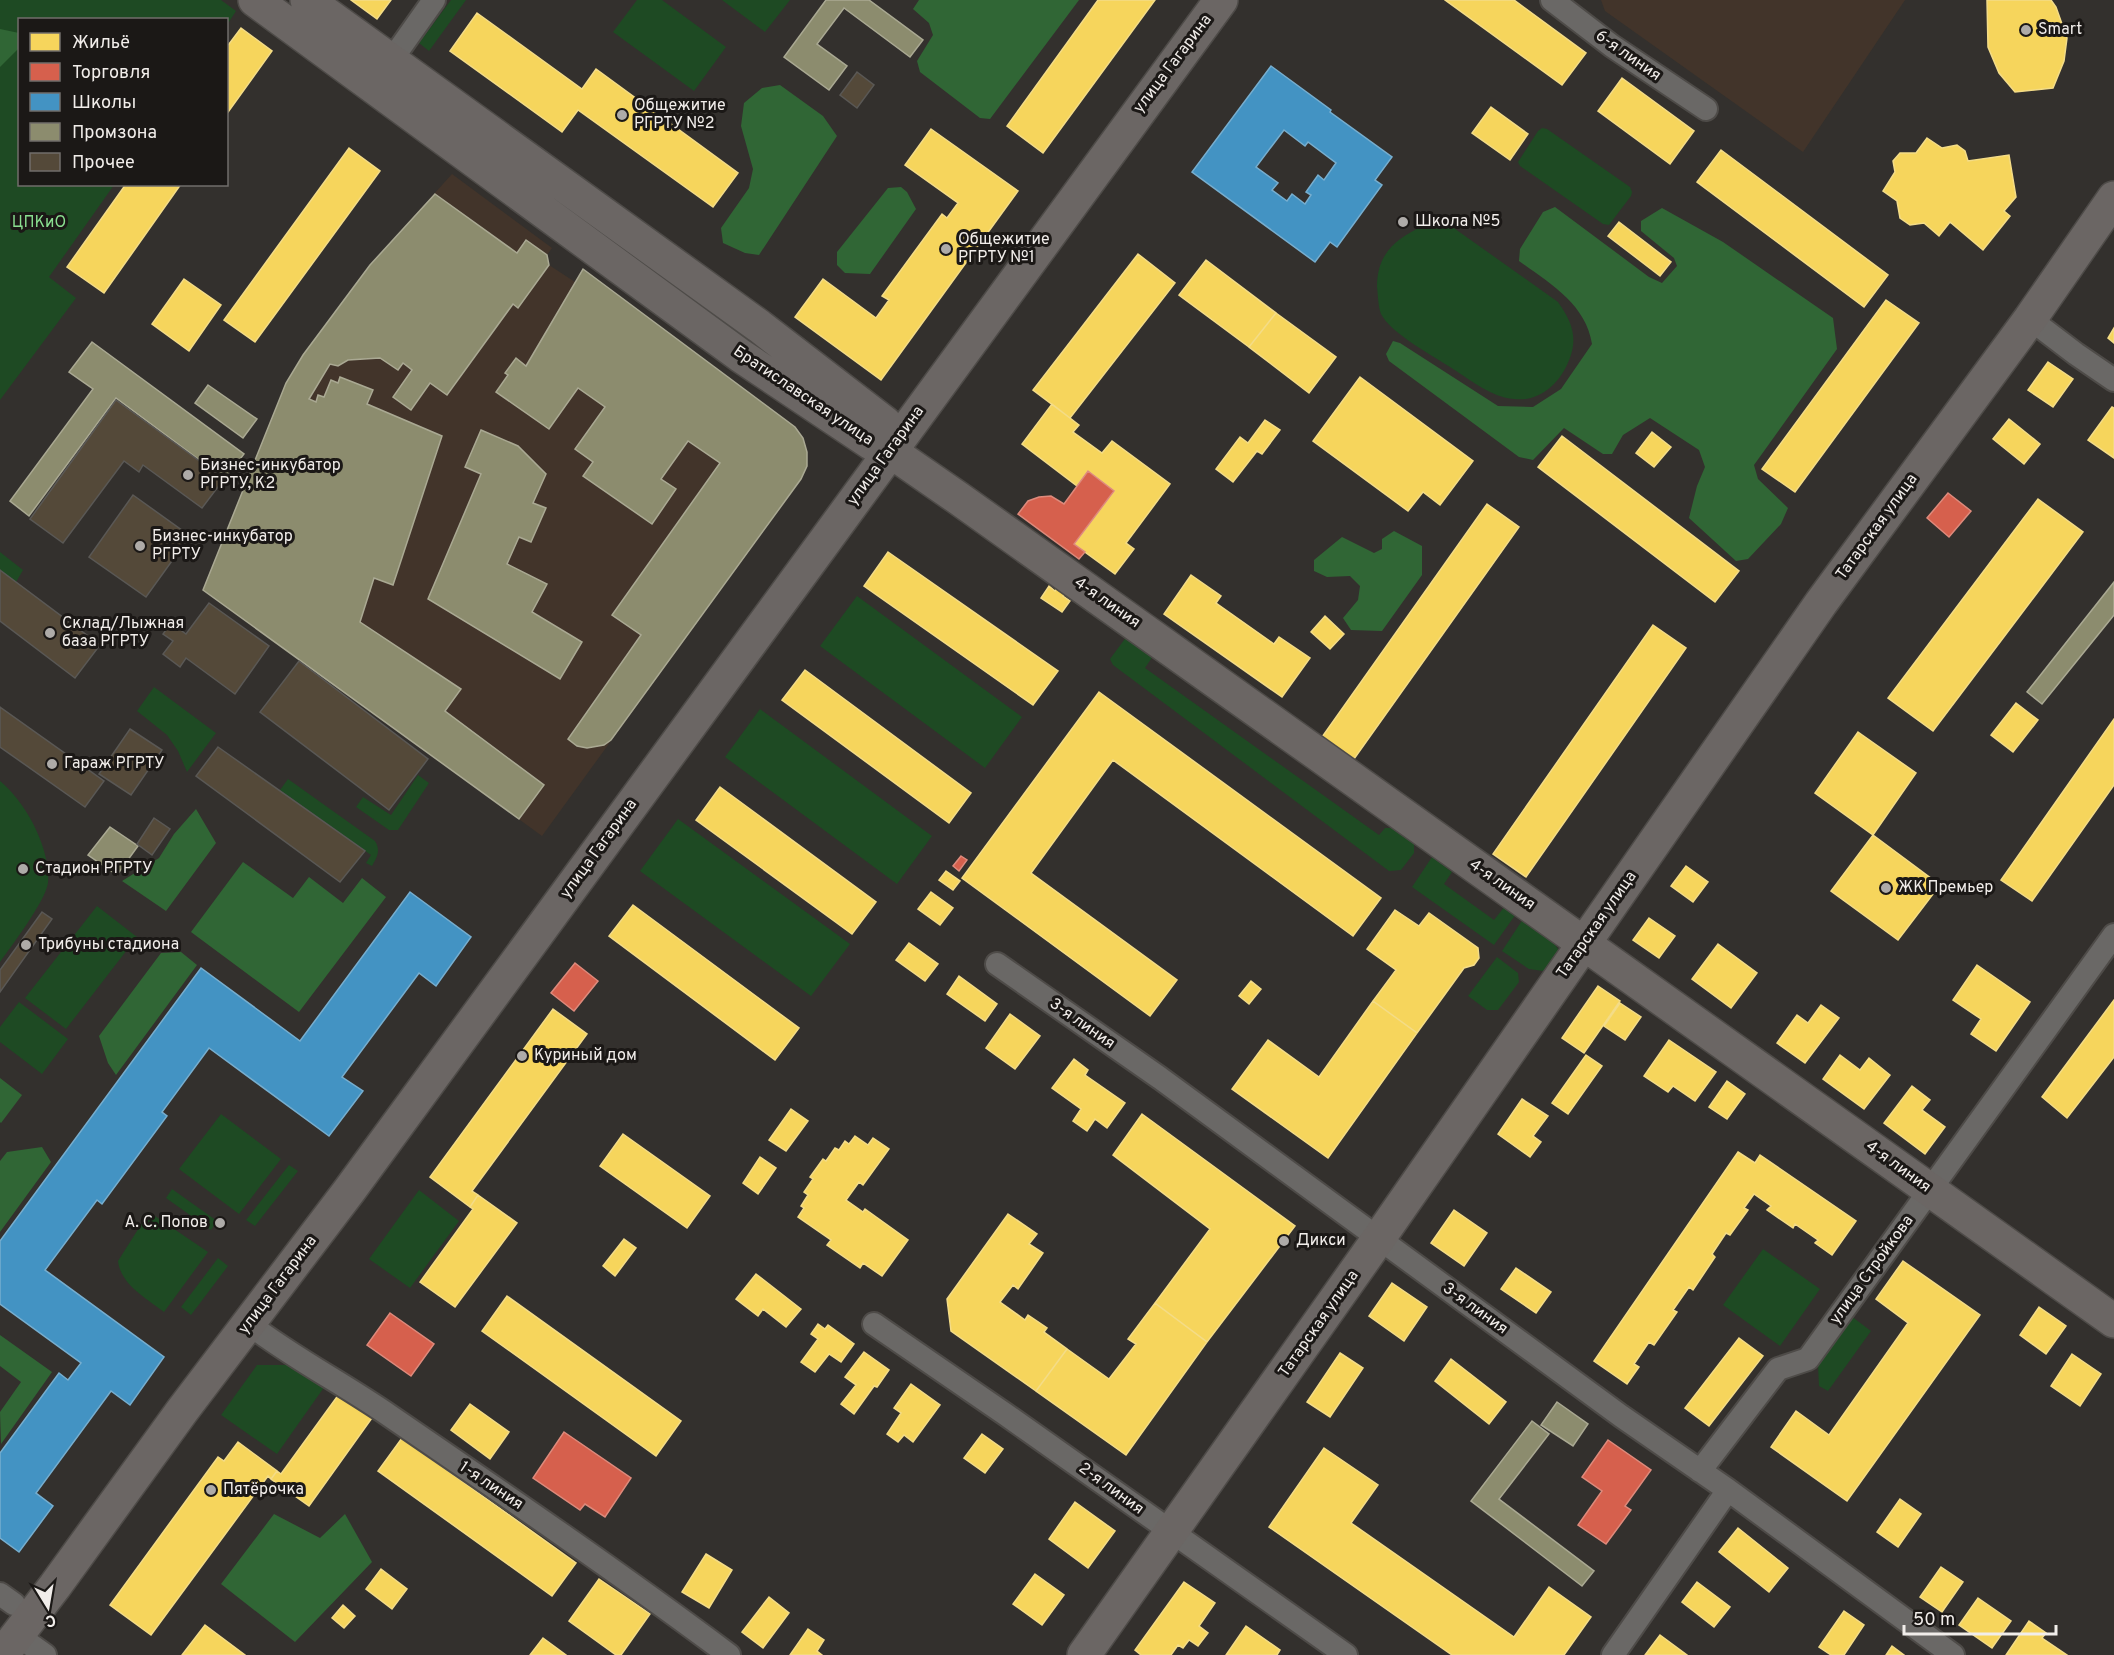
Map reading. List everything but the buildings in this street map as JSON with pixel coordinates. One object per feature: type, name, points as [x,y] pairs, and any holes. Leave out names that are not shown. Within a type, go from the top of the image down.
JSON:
[{"type":"street","name":"Братиславская улица","points":[[255,0],[382,74],[759,326],[882,439]]},
{"type":"street","name":"Братиславская улица","points":[[307,0],[382,74]]},
{"type":"street","points":[[382,74],[434,0]]},
{"type":"street","name":"улица Гагарина","points":[[11,1621],[182,1411],[349,1191],[545,908],[1197,0]]},
{"type":"street","name":"улица Гагарина","points":[[882,439],[1221,0]]},
{"type":"street","name":"6-я линия","points":[[1552,0],[1612,46],[1706,110]]},
{"type":"street","name":"Татарская улица","points":[[1084,1655],[1379,1238],[1821,603],[2030,319],[2114,198]]},
{"type":"street","points":[[2030,319],[2114,380]]},
{"type":"street","name":"4-я линия","points":[[882,439],[2114,1321]]},
{"type":"street","name":"улица Гагарина","points":[[11,1621],[141,1430],[545,908]]},
{"type":"street","name":"улица Стройкова","points":[[1700,1471],[1778,1369],[1808,1359],[2114,935]]},
{"type":"street","name":"3-я линия","points":[[997,964],[1160,1078],[1621,1416],[1728,1490],[1953,1655]]},
{"type":"street","name":"1-я линия","points":[[249,1324],[268,1339],[373,1404],[592,1554],[729,1655]]},
{"type":"street","name":"2-я линия","points":[[874,1324],[1346,1655]]},
{"type":"street","points":[[1613,1655],[1728,1490]]},
{"type":"street","points":[[11,1621],[45,1655]]},
{"type":"shaded area","points":[[1601,0],[1905,0],[1803,152],[1605,11]]},
{"type":"shaded area","points":[[452,174],[552,248],[547,255],[549,265],[575,282],[583,269],[807,452],[807,466],[801,479],[542,836],[203,590],[286,383],[303,355],[370,265]]},
{"type":"green space","name":"ЦПКиО","points":[[0,0],[221,0],[236,11],[228,23],[228,18],[18,18],[18,186],[113,186],[49,277],[76,298],[0,400]]},
{"type":"green space","points":[[451,0],[466,0],[429,51],[419,43]]},
{"type":"green space","points":[[637,0],[662,0],[726,47],[694,91],[613,32]]},
{"type":"green space","points":[[722,0],[790,0],[765,32]]},
{"type":"green space","points":[[919,0],[1079,0],[990,119],[980,118],[920,72],[917,61],[933,35],[929,23],[913,9]]},
{"type":"green space","points":[[0,29],[18,33],[18,49],[0,67]]},
{"type":"green space","points":[[780,85],[823,116],[837,136],[759,255],[745,253],[723,243],[721,228],[749,188],[753,169],[741,126],[744,103],[762,88]]},
{"type":"green space","points":[[1542,128],[1547,129],[1630,187],[1631,196],[1609,225],[1603,224],[1520,166],[1518,162]]},
{"type":"green space","points":[[901,187],[907,192],[916,209],[870,274],[845,273],[837,265],[837,252],[888,188]]},
{"type":"green space","points":[[1555,207],[1649,277],[1662,283],[1677,266],[1674,258],[1641,231],[1641,221],[1662,208],[1723,242],[1833,318],[1837,349],[1754,465],[1758,479],[1788,508],[1781,524],[1748,559],[1736,561],[1689,518],[1697,486],[1705,467],[1699,450],[1650,418],[1623,435],[1612,454],[1603,454],[1564,428],[1533,460],[1519,457],[1389,361],[1386,354],[1393,341],[1400,343],[1498,406],[1533,407],[1561,389],[1592,344],[1588,330],[1574,306],[1554,286],[1519,261],[1520,249],[1543,212]]},
{"type":"green space","points":[[1423,226],[1451,226],[1558,302],[1571,325],[1573,348],[1563,373],[1546,391],[1523,399],[1506,398],[1490,392],[1414,344],[1386,321],[1381,314],[1378,300],[1380,265],[1396,242]]},
{"type":"green space","points":[[1394,531],[1422,546],[1422,575],[1382,631],[1351,630],[1343,618],[1358,600],[1360,586],[1350,576],[1327,577],[1314,571],[1314,560],[1342,537],[1374,553],[1382,549],[1382,539]]},
{"type":"green space","points":[[0,552],[23,570],[16,582],[0,570]]},
{"type":"green space","points":[[857,596],[1022,717],[985,768],[820,646]]},
{"type":"green space","points":[[1127,636],[1153,656],[1145,668],[1379,835],[1385,828],[1394,828],[1414,842],[1414,853],[1401,870],[1389,871],[1113,665],[1110,659]]},
{"type":"green space","points":[[154,687],[216,733],[187,772],[178,751],[167,735],[137,711]]},
{"type":"green space","points":[[760,709],[932,836],[897,884],[725,757]]},
{"type":"green space","points":[[418,775],[429,783],[398,830],[389,830],[356,807],[363,797],[391,815]]},
{"type":"green space","points":[[288,779],[375,841],[378,851],[372,866],[366,863],[371,855],[280,790]]},
{"type":"green space","name":"Стадион РГРТУ","points":[[0,781],[19,801],[35,827],[45,856],[48,883],[35,912],[0,962]]},
{"type":"green space","points":[[196,809],[216,843],[166,911],[122,881],[159,858],[174,834]]},
{"type":"green space","points":[[678,819],[850,944],[811,996],[640,871]]},
{"type":"green space","points":[[1432,857],[1452,872],[1444,884],[1494,920],[1505,906],[1516,914],[1494,945],[1412,887]]},
{"type":"green space","points":[[243,862],[293,898],[309,877],[343,903],[362,878],[386,897],[299,1012],[191,932]]},
{"type":"green space","points":[[97,906],[137,937],[66,1029],[25,998]]},
{"type":"green space","points":[[1523,919],[1550,937],[1558,949],[1555,963],[1543,971],[1529,969],[1502,951]]},
{"type":"green space","points":[[181,952],[197,965],[116,1075],[108,1063],[99,1036],[161,953]]},
{"type":"green space","points":[[1497,957],[1518,973],[1519,982],[1498,1010],[1487,1010],[1468,996]]},
{"type":"green space","points":[[19,1002],[68,1039],[42,1074],[0,1042],[0,1027]]},
{"type":"green space","points":[[0,1078],[22,1095],[1,1123],[0,1122]]},
{"type":"green space","points":[[221,1114],[281,1159],[239,1214],[179,1169]]},
{"type":"green space","points":[[42,1147],[51,1162],[0,1232],[0,1161],[7,1152]]},
{"type":"green space","points":[[289,1165],[298,1171],[255,1226],[246,1220]]},
{"type":"green space","points":[[172,1189],[217,1221],[211,1230],[166,1198]]},
{"type":"green space","points":[[419,1190],[459,1221],[410,1288],[369,1259]]},
{"type":"green space","points":[[149,1212],[208,1252],[164,1312],[129,1284],[120,1270],[118,1261]]},
{"type":"green space","points":[[1763,1249],[1820,1289],[1780,1346],[1723,1305]]},
{"type":"green space","points":[[218,1258],[228,1266],[191,1315],[181,1307]]},
{"type":"green space","points":[[1851,1316],[1871,1331],[1828,1391],[1819,1386],[1818,1365]]},
{"type":"green space","points":[[0,1335],[52,1372],[1,1444],[0,1412],[21,1382],[0,1366]]},
{"type":"green space","points":[[257,1365],[296,1365],[325,1386],[277,1454],[221,1415]]},
{"type":"green space","points":[[274,1514],[320,1538],[345,1514],[372,1562],[295,1642],[221,1584]]},
{"type":"place","name":"Smart","points":[[2026,30]]},
{"type":"place","name":"Общежитие РГРТУ №2","points":[[622,115]]},
{"type":"place","name":"Школа №5","points":[[1403,222]]},
{"type":"place","name":"Общежитие РГРТУ №1","points":[[946,249]]},
{"type":"place","name":"Бизнес-инкубатор РГРТУ, К2","points":[[188,475]]},
{"type":"place","name":"Бизнес-инкубатор РГРТУ","points":[[140,546]]},
{"type":"place","name":"Склад/Лыжная база РГРТУ","points":[[50,633]]},
{"type":"place","name":"Гараж РГРТУ","points":[[52,764]]},
{"type":"place","name":"Стадион РГРТУ","points":[[23,869]]},
{"type":"place","name":"ЖК Премьер","points":[[1886,888]]},
{"type":"place","name":"Трибуны стадиона","points":[[26,945]]},
{"type":"place","name":"Куриный дом","points":[[522,1056]]},
{"type":"place","name":"А. С. Попов","points":[[220,1223]]},
{"type":"place","name":"Дикси","points":[[1284,1241]]},
{"type":"place","name":"Пятёрочка","points":[[211,1490]]}]
